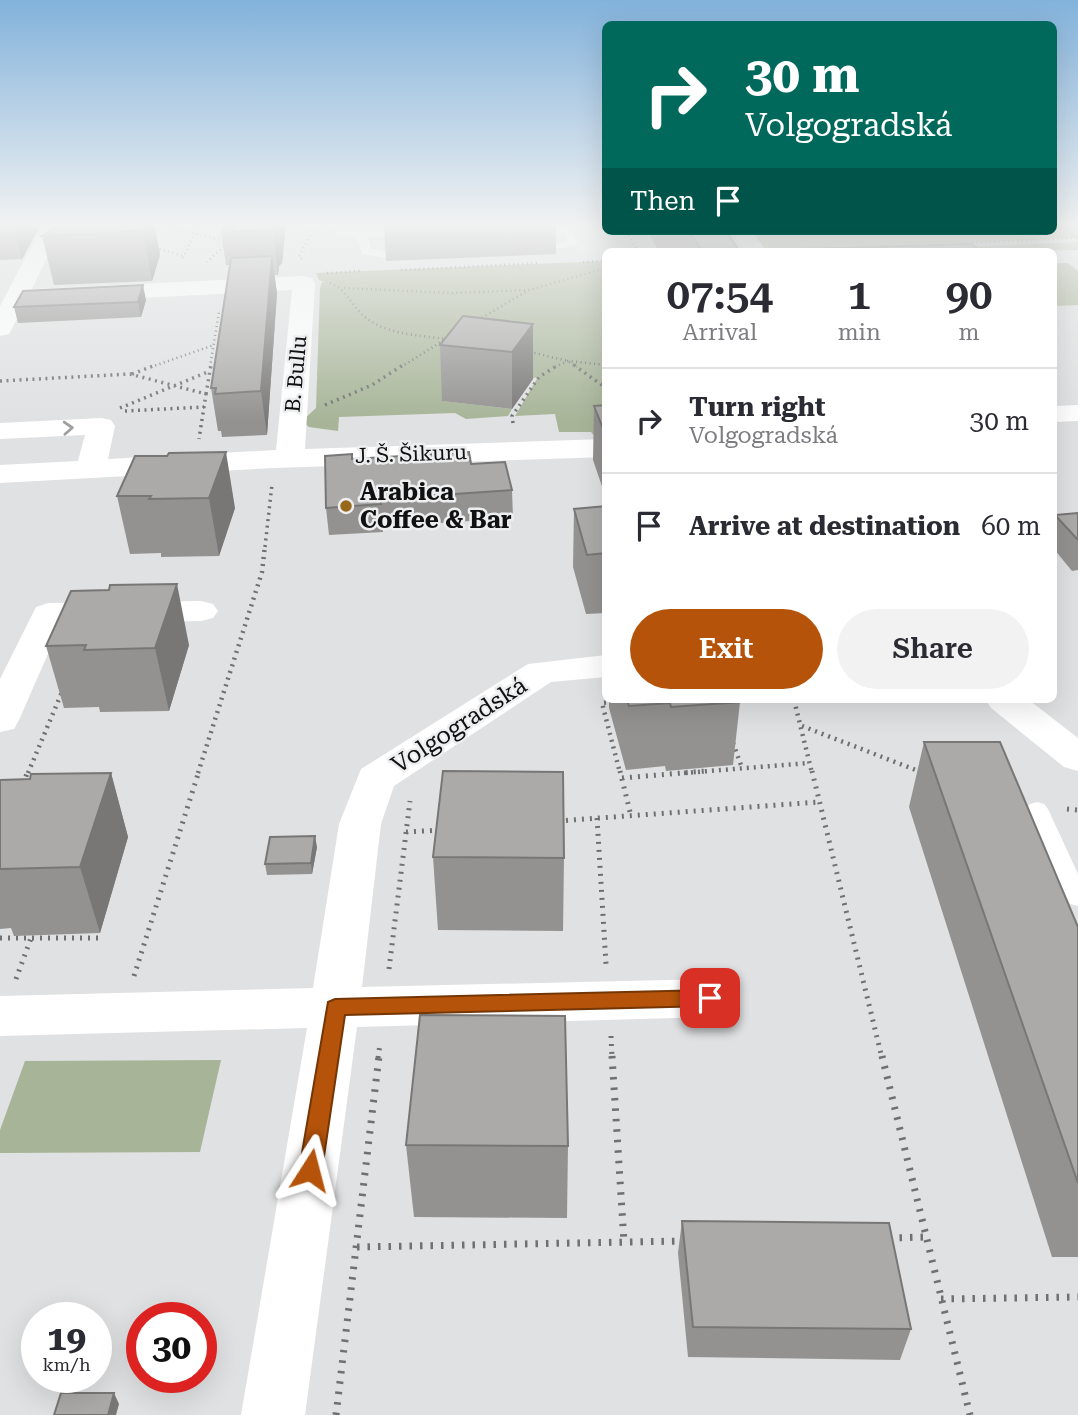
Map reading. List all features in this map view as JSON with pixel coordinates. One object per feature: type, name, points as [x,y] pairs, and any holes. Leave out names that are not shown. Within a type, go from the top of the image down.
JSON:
[{"type":"street","points":[[0,329],[20,290]]},
{"type":"street","points":[[17,297],[77,290]]},
{"type":"street","name":"B. Bullu","points":[[283,459],[292,415],[304,290]]},
{"type":"street","points":[[1057,414],[1078,413]]},
{"type":"street","points":[[0,431],[101,426],[91,469]]},
{"type":"street","name":"J. Š. Šikuru","points":[[4,481],[91,469],[195,463],[602,447]]},
{"type":"street","points":[[0,720],[48,614],[201,611]]},
{"type":"street","name":"Volgogradská","points":[[272,1415],[335,1007],[360,824],[376,779],[541,672],[602,666]]},
{"type":"street","points":[[1010,703],[1078,758]]},
{"type":"street","points":[[0,1016],[710,998]]},
{"type":"lane","points":[[1037,809],[1078,898]]},
{"type":"path","points":[[195,463],[222,290]]},
{"type":"path","points":[[345,290],[365,316],[375,323],[408,333],[456,340]]},
{"type":"path","points":[[387,290],[452,293],[528,290]]},
{"type":"path","points":[[467,326],[529,290]]},
{"type":"path","points":[[292,415],[372,386],[456,333]]},
{"type":"path","points":[[0,381],[130,374],[214,345]]},
{"type":"path","points":[[520,350],[568,361],[602,365]]},
{"type":"path","points":[[568,361],[602,385]]},
{"type":"path","points":[[513,423],[512,416],[539,377],[568,361]]},
{"type":"path","points":[[130,374],[206,394]]},
{"type":"path","points":[[114,411],[204,407]]},
{"type":"path","points":[[123,1012],[262,572],[283,459]]},
{"type":"path","points":[[21,789],[64,688]]},
{"type":"path","points":[[602,703],[631,816]]},
{"type":"path","points":[[795,703],[970,1415]]},
{"type":"path","points":[[801,726],[928,774]]},
{"type":"path","points":[[730,734],[743,768]]},
{"type":"path","points":[[622,778],[810,763]]},
{"type":"path","points":[[337,1415],[410,796],[376,779]]},
{"type":"path","points":[[556,821],[819,802]]},
{"type":"path","points":[[406,832],[447,829]]},
{"type":"path","points":[[0,938],[104,938]]},
{"type":"path","points":[[885,1238],[926,1237]]},
{"type":"path","points":[[356,1247],[692,1241]]},
{"type":"path","points":[[941,1298],[1078,1297]]},
{"type":"green space","points":[[320,290],[602,290],[602,445],[591,432],[559,432],[555,414],[515,416],[538,377],[443,401],[512,409],[508,416],[466,419],[455,413],[339,417],[338,431],[309,427],[302,421],[316,408]]},
{"type":"green space","points":[[1057,290],[1078,290],[1078,305],[1057,306]]},
{"type":"green space","points":[[221,1060],[200,1152],[0,1153],[0,1130],[25,1061]]},
{"type":"building","points":[[142,290],[138,302],[14,307],[23,291]]},
{"type":"building","points":[[226,290],[269,290],[261,391],[215,394],[216,388],[211,388]]},
{"type":"building","points":[[463,316],[533,324],[512,352],[440,345]]},
{"type":"building","points":[[602,405],[602,426],[594,406]]},
{"type":"building","points":[[226,452],[209,498],[149,499],[151,496],[117,496],[135,456]]},
{"type":"building","points":[[469,452],[471,464],[505,462],[512,490],[380,499],[381,504],[326,508],[325,456],[352,454],[352,459]]},
{"type":"building","points":[[602,506],[602,553],[587,555],[574,509]]},
{"type":"building","points":[[1078,513],[1078,540],[1057,517],[1057,515]]},
{"type":"building","points":[[177,584],[155,648],[84,650],[86,645],[46,646],[71,591],[109,590],[110,585]]},
{"type":"building","points":[[628,703],[670,703],[629,706]]},
{"type":"building","points":[[670,703],[726,703],[671,707]]},
{"type":"building","points":[[924,742],[1000,742],[1078,927],[1078,1183]]},
{"type":"building","points":[[443,771],[563,772],[564,858],[433,857]]},
{"type":"building","points":[[111,773],[80,867],[0,869],[0,780],[30,779],[31,774]]},
{"type":"building","points":[[315,836],[311,863],[265,864],[270,837]]},
{"type":"building","points":[[420,1015],[565,1016],[568,1146],[406,1145]]},
{"type":"building","points":[[682,1221],[889,1223],[911,1329],[693,1327]]},
{"type":"building","points":[[61,1393],[114,1393],[108,1415],[54,1415]]},
{"type":"place","name":"Arabica Coffee & Bar","points":[[346,506]]},
{"type":"route","points":[[310,1170],[335,1007],[710,998]]}]
